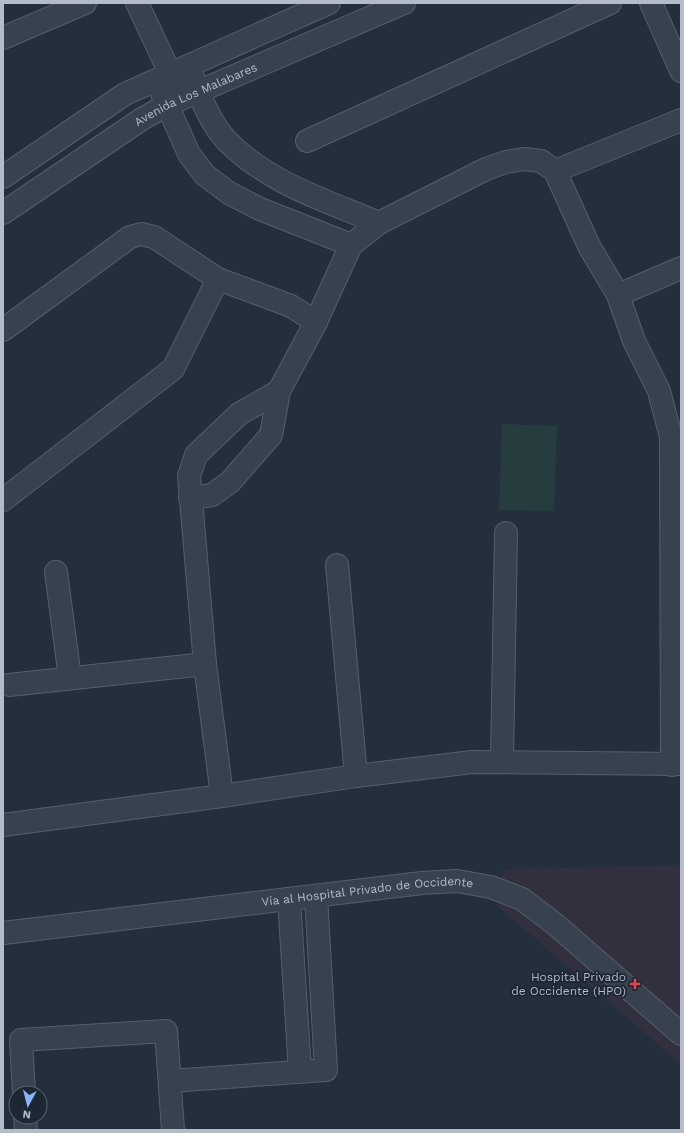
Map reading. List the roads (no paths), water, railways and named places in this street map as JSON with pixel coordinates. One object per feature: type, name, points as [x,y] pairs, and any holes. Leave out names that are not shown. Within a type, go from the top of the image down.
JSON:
[{"type":"street","points":[[3,38],[85,3]]},
{"type":"street","points":[[137,3],[182,98],[189,154],[205,175],[229,193],[260,209],[351,245]]},
{"type":"street","points":[[3,177],[124,94],[329,3]]},
{"type":"street","name":"Avenida Los Malabares","points":[[3,213],[130,127],[182,98],[404,3]]},
{"type":"street","points":[[307,141],[610,3]]},
{"type":"street","points":[[651,3],[681,71]]},
{"type":"street","points":[[171,73],[182,98],[208,112],[226,140],[247,159],[297,189],[379,222]]},
{"type":"street","points":[[555,171],[681,120]]},
{"type":"street","points":[[3,825],[222,796],[356,776],[472,762],[676,764],[671,437],[659,391],[634,341],[618,295],[589,246],[555,171],[542,161],[524,159],[506,162],[486,169],[379,222],[351,245],[316,322],[279,391],[271,435],[230,482],[212,495],[190,498]]},
{"type":"street","points":[[3,330],[130,237],[141,234],[154,237],[218,279],[292,306],[316,322]]},
{"type":"street","points":[[618,295],[681,268]]},
{"type":"street","points":[[3,500],[173,370],[218,279]]},
{"type":"street","points":[[222,796],[205,664],[189,476],[196,456],[239,414],[279,391]]},
{"type":"street","points":[[502,762],[506,533]]},
{"type":"street","points":[[337,564],[356,776]]},
{"type":"street","points":[[56,572],[70,678]]},
{"type":"street","points":[[9,685],[205,664]]},
{"type":"street","name":"Vía al Hospital Privado de Occidente","points":[[3,933],[289,899],[458,881],[491,887],[522,899],[544,916],[681,1034]]},
{"type":"street","points":[[170,1082],[326,1070],[316,896]]},
{"type":"street","points":[[289,899],[300,1071]]},
{"type":"street","points":[[24,1085],[21,1040],[166,1031],[173,1130]]},
{"type":"place","name":"Hospital Privado de Occidente (HPO)","points":[[635,984]]}]
